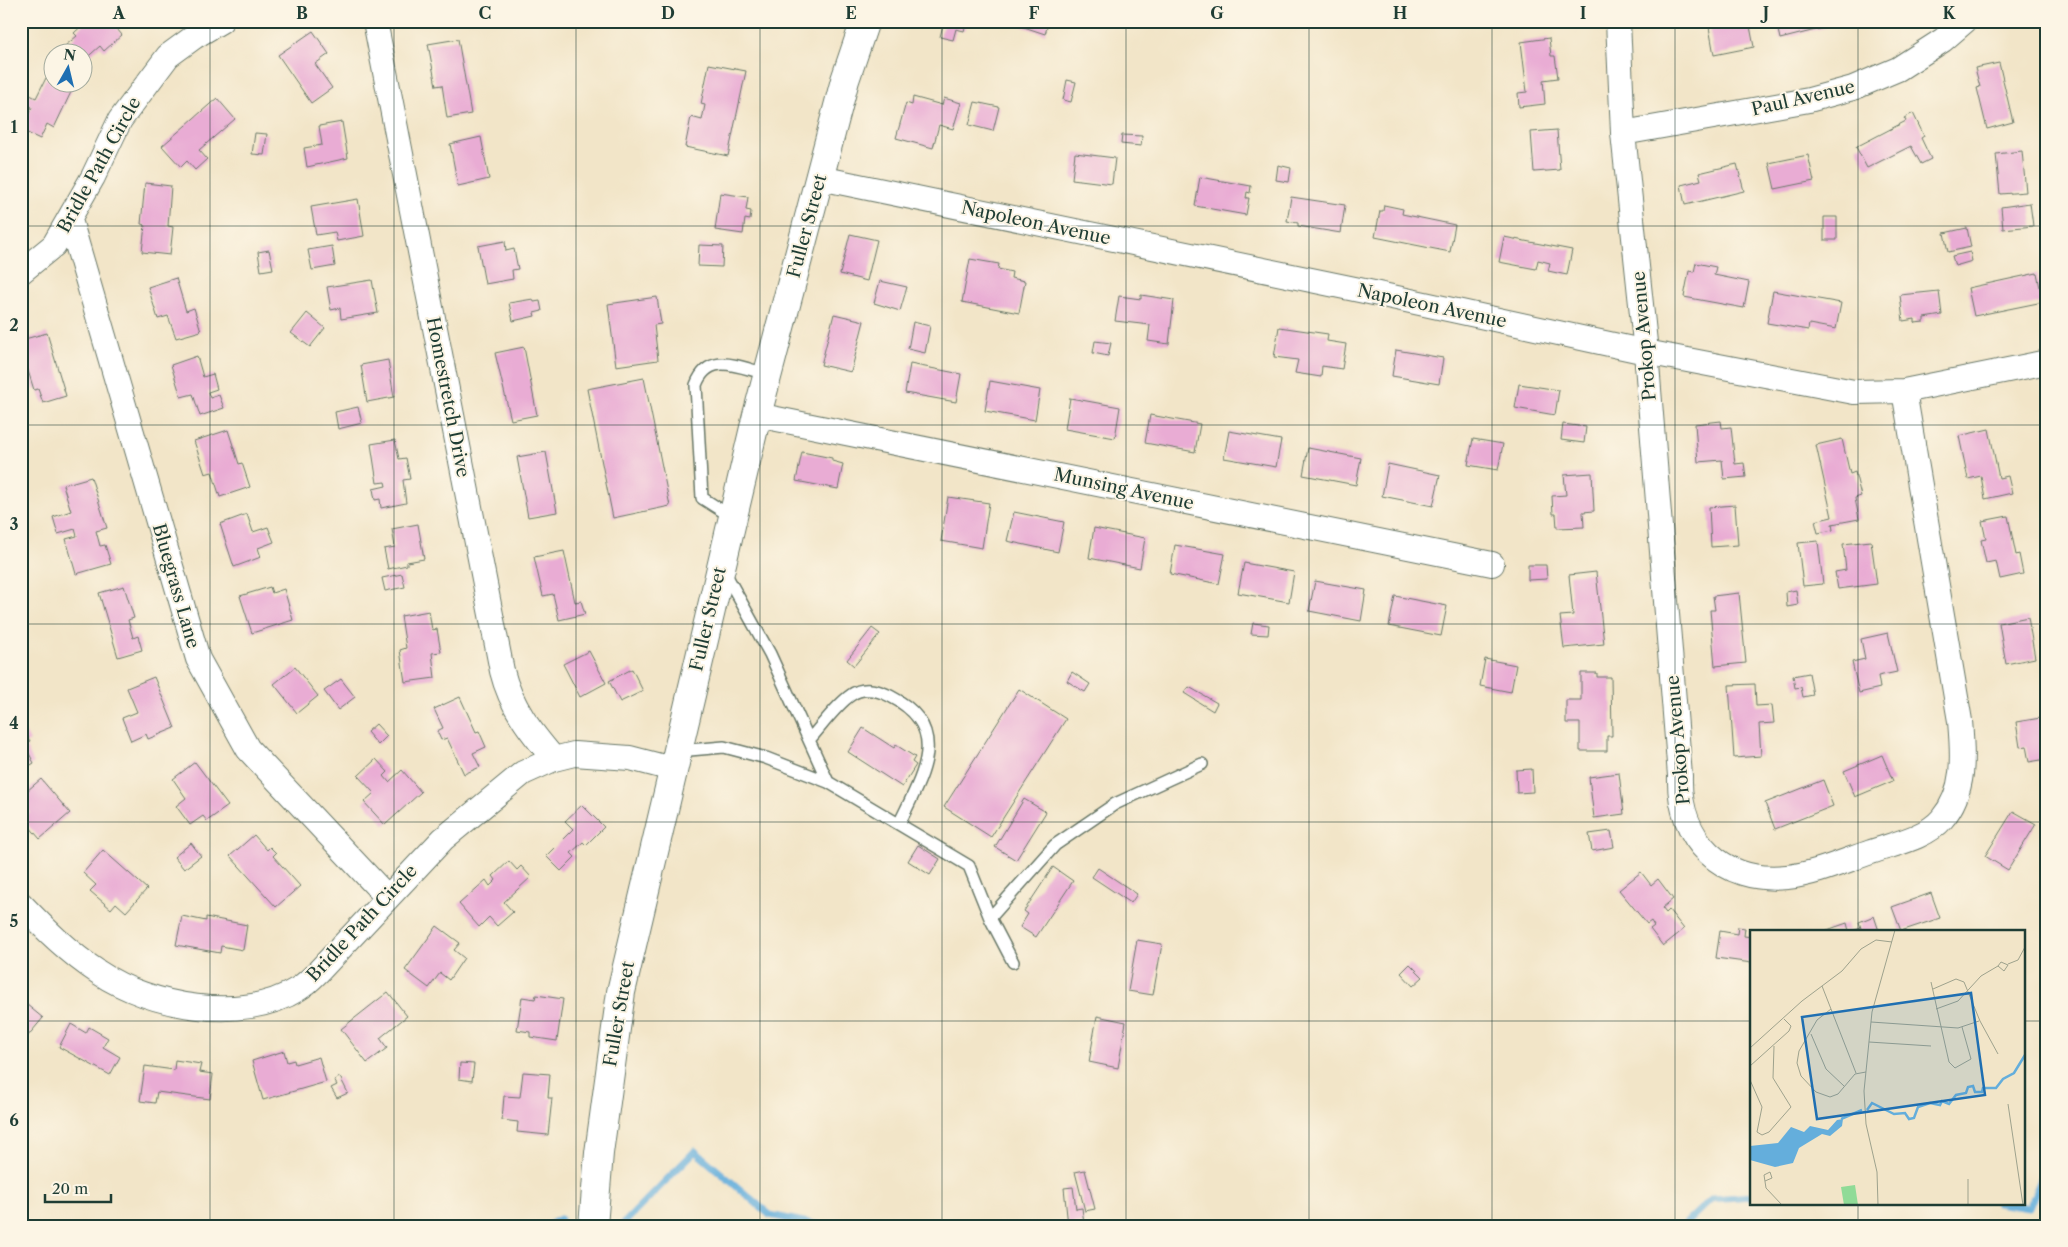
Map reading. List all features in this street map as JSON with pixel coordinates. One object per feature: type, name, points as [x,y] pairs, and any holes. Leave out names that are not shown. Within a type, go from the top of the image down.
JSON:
[{"type":"street","name":"Bridle Path Circle","points":[[21,272],[54,245],[70,220],[120,120],[168,56],[187,41],[221,21]]},
{"type":"street","name":"Homestretch Drive","points":[[376,21],[504,679],[512,702],[536,739],[554,759]]},
{"type":"street","name":"Fuller Street","points":[[593,1226],[599,1152],[621,992],[674,760],[767,374],[845,80],[865,21]]},
{"type":"street","name":"Prokop Avenue","points":[[1618,21],[1623,133],[1646,352],[1682,804],[1693,833],[1702,847],[1730,869],[1745,875],[1781,877],[1808,874],[1918,835],[1936,825],[1942,819],[1959,788],[1962,763],[1960,721],[1904,391]]},
{"type":"street","name":"Paul Avenue","points":[[1623,133],[1809,100],[1853,88],[1898,69],[1943,40],[1965,21]]},
{"type":"street","name":"Napoleon Avenue","points":[[820,178],[1379,294],[1646,352],[1854,392],[1904,391],[2047,362]]},
{"type":"street","name":"Bluegrass Lane","points":[[70,220],[198,659],[248,749],[387,897]]},
{"type":"street","name":"Munsing Avenue","points":[[757,414],[1492,564]]},
{"type":"street","name":"Bridle Path Circle","points":[[21,904],[66,949],[115,982],[179,1004],[220,1009],[256,1004],[299,989],[318,972],[443,839],[523,773],[554,759],[574,754],[674,760]]},
{"type":"lane","points":[[732,517],[706,502],[701,495],[696,385],[704,369],[713,364],[724,364],[767,374]]},
{"type":"lane","points":[[721,565],[770,654],[828,782]]},
{"type":"lane","points":[[809,740],[852,694],[876,689],[909,706],[926,728],[927,751],[923,775],[899,824]]},
{"type":"lane","points":[[674,760],[724,747],[766,758],[828,782],[899,824],[969,866],[990,918],[1014,962]]},
{"type":"lane","points":[[990,918],[1055,845],[1116,804],[1202,764]]},
{"type":"building","points":[[87,21],[126,21],[117,29],[122,35],[104,51],[100,46],[92,53],[92,42],[70,42],[77,36],[74,33]]},
{"type":"building","points":[[937,21],[967,21],[964,31],[956,29],[953,40],[940,37],[943,25]]},
{"type":"building","points":[[1006,21],[1049,21],[1045,34]]},
{"type":"building","points":[[1749,21],[1754,47],[1714,55],[1709,27]]},
{"type":"building","points":[[1776,21],[1847,21],[1847,22],[1780,39]]},
{"type":"building","points":[[313,31],[329,54],[315,64],[332,88],[311,103],[278,55]]},
{"type":"building","points":[[1549,38],[1551,56],[1555,56],[1558,78],[1543,80],[1545,104],[1519,107],[1518,93],[1527,92],[1521,42]]},
{"type":"building","points":[[458,39],[471,114],[447,118],[442,85],[436,86],[428,44]]},
{"type":"building","points":[[1999,63],[2013,122],[1987,129],[1977,88],[1980,87],[1975,68]]},
{"type":"building","points":[[709,64],[746,71],[728,156],[685,147],[691,117],[702,120],[705,105],[701,104]]},
{"type":"building","points":[[1067,80],[1076,82],[1071,102],[1063,100]]},
{"type":"building","points":[[42,86],[42,92],[71,92],[54,128],[47,124],[40,139],[21,130],[32,107],[24,102],[28,94],[36,98]]},
{"type":"building","points":[[913,97],[942,105],[944,98],[961,103],[953,129],[939,125],[933,148],[896,138],[906,103],[912,105]]},
{"type":"building","points":[[217,98],[235,119],[199,150],[207,159],[195,170],[187,161],[181,167],[162,146]]},
{"type":"building","points":[[975,102],[999,107],[993,131],[969,125]]},
{"type":"building","points":[[1913,113],[1924,136],[1921,138],[1931,159],[1921,164],[1911,146],[1867,168],[1856,147],[1906,121],[1904,118]]},
{"type":"building","points":[[342,122],[348,158],[307,167],[304,148],[322,145],[319,126]]},
{"type":"building","points":[[1557,130],[1560,170],[1534,172],[1531,132]]},
{"type":"building","points":[[255,133],[267,134],[264,155],[252,154]]},
{"type":"building","points":[[1122,135],[1142,136],[1141,146],[1121,144]]},
{"type":"building","points":[[481,137],[489,179],[458,186],[450,144]]},
{"type":"building","points":[[2022,151],[2026,192],[2000,194],[1996,154]]},
{"type":"building","points":[[1075,153],[1115,158],[1112,184],[1072,179]]},
{"type":"building","points":[[1808,155],[1814,181],[1775,189],[1769,163]]},
{"type":"building","points":[[1737,164],[1744,191],[1685,205],[1681,185],[1701,180],[1699,173]]},
{"type":"building","points":[[1278,165],[1291,168],[1289,182],[1276,180]]},
{"type":"building","points":[[1200,177],[1251,186],[1250,193],[1247,192],[1246,198],[1249,198],[1246,215],[1195,206]]},
{"type":"building","points":[[145,183],[171,186],[168,226],[173,227],[170,255],[142,252],[145,225],[141,224]]},
{"type":"building","points":[[720,193],[748,197],[746,210],[751,211],[750,220],[745,219],[743,234],[715,230]]},
{"type":"building","points":[[1291,197],[1345,205],[1341,233],[1298,226],[1298,223],[1287,221]]},
{"type":"building","points":[[358,199],[364,236],[337,241],[335,232],[316,235],[311,207]]},
{"type":"building","points":[[2030,203],[2033,226],[2003,229],[2001,207]]},
{"type":"building","points":[[1384,205],[1403,209],[1402,214],[1455,225],[1450,252],[1375,237],[1380,211],[1383,211]]},
{"type":"building","points":[[1824,217],[1837,217],[1837,240],[1824,240]]},
{"type":"building","points":[[1967,228],[1971,247],[1948,252],[1944,233]]},
{"type":"building","points":[[850,234],[877,240],[867,281],[840,274]]},
{"type":"building","points":[[1504,237],[1572,250],[1567,275],[1548,271],[1550,263],[1538,260],[1536,269],[1499,262]]},
{"type":"building","points":[[505,241],[506,251],[514,249],[518,269],[512,270],[513,279],[485,284],[478,246]]},
{"type":"building","points":[[699,245],[723,246],[722,267],[698,266]]},
{"type":"building","points":[[332,246],[335,266],[312,270],[308,250]]},
{"type":"building","points":[[269,250],[273,269],[261,271],[258,252]]},
{"type":"building","points":[[1970,252],[1972,261],[1955,266],[1952,256]]},
{"type":"building","points":[[970,259],[999,264],[998,269],[1012,272],[1011,278],[1025,281],[1019,313],[962,302]]},
{"type":"building","points":[[1696,263],[1716,267],[1714,275],[1749,282],[1744,308],[1684,297],[1689,271],[1694,272]]},
{"type":"building","points":[[2037,273],[2043,302],[1974,316],[1968,288]]},
{"type":"building","points":[[176,278],[186,311],[194,308],[201,331],[176,338],[168,316],[158,319],[148,287]]},
{"type":"building","points":[[372,280],[378,313],[341,319],[340,308],[331,310],[327,287]]},
{"type":"building","points":[[880,281],[907,287],[900,311],[874,303]]},
{"type":"building","points":[[1773,291],[1841,303],[1836,329],[1809,324],[1808,330],[1767,323]]},
{"type":"building","points":[[1939,291],[1942,315],[1924,318],[1924,322],[1915,323],[1915,319],[1903,321],[1900,295]]},
{"type":"building","points":[[1141,295],[1174,300],[1169,344],[1148,341],[1150,325],[1115,321],[1119,296],[1141,299]]},
{"type":"building","points":[[657,297],[661,324],[654,325],[658,360],[616,366],[608,304]]},
{"type":"building","points":[[533,299],[534,302],[540,301],[542,311],[534,313],[535,316],[513,321],[509,303]]},
{"type":"building","points":[[307,313],[325,328],[310,347],[291,333]]},
{"type":"building","points":[[834,314],[864,321],[851,372],[821,365]]},
{"type":"building","points":[[913,322],[930,326],[925,353],[908,349]]},
{"type":"building","points":[[1279,327],[1328,334],[1327,341],[1346,344],[1342,369],[1322,366],[1321,377],[1295,373],[1298,360],[1274,357]]},
{"type":"building","points":[[47,333],[66,396],[43,403],[38,389],[34,390],[21,348],[21,340]]},
{"type":"building","points":[[1095,341],[1111,343],[1108,356],[1093,353]]},
{"type":"building","points":[[524,347],[537,415],[511,420],[495,353]]},
{"type":"building","points":[[1396,350],[1443,358],[1439,384],[1392,376]]},
{"type":"building","points":[[197,356],[203,377],[213,374],[217,389],[208,392],[210,398],[219,395],[224,408],[200,416],[193,394],[181,397],[171,365]]},
{"type":"building","points":[[388,360],[394,397],[367,402],[361,365]]},
{"type":"building","points":[[910,364],[961,374],[956,402],[905,393]]},
{"type":"building","points":[[644,378],[670,506],[613,518],[587,389]]},
{"type":"building","points":[[990,381],[1040,390],[1035,420],[985,411]]},
{"type":"building","points":[[1519,384],[1559,390],[1555,415],[1515,408]]},
{"type":"building","points":[[1070,398],[1120,407],[1115,438],[1065,429]]},
{"type":"building","points":[[358,407],[362,423],[338,429],[335,412]]},
{"type":"building","points":[[1150,415],[1200,424],[1195,452],[1145,443]]},
{"type":"building","points":[[1721,421],[1722,428],[1731,427],[1735,464],[1744,463],[1746,477],[1724,479],[1722,460],[1698,462],[1695,424]]},
{"type":"building","points":[[1563,424],[1586,427],[1584,443],[1561,440]]},
{"type":"building","points":[[1989,429],[1999,478],[2008,476],[2012,493],[1985,499],[1981,476],[1968,479],[1959,436]]},
{"type":"building","points":[[228,430],[239,464],[242,463],[250,487],[220,497],[212,472],[205,474],[194,441]]},
{"type":"building","points":[[1229,431],[1281,440],[1276,467],[1224,458]]},
{"type":"building","points":[[1473,439],[1503,444],[1498,470],[1468,465]]},
{"type":"building","points":[[1842,439],[1850,474],[1855,472],[1861,496],[1855,498],[1859,519],[1832,524],[1833,530],[1818,533],[1815,521],[1832,517],[1816,445]]},
{"type":"building","points":[[395,440],[399,459],[406,458],[410,479],[403,480],[406,503],[381,508],[380,499],[375,500],[373,489],[386,486],[385,482],[377,483],[371,444]]},
{"type":"building","points":[[1308,448],[1361,458],[1356,485],[1303,475]]},
{"type":"building","points":[[546,452],[557,512],[528,517],[517,457]]},
{"type":"building","points":[[802,452],[832,458],[832,461],[843,464],[838,489],[796,481]]},
{"type":"building","points":[[1388,464],[1440,475],[1433,506],[1382,496]]},
{"type":"building","points":[[1592,473],[1594,511],[1583,512],[1584,527],[1557,528],[1556,514],[1553,514],[1552,496],[1566,495],[1564,475]]},
{"type":"building","points":[[91,477],[107,528],[96,531],[100,546],[105,545],[111,564],[76,574],[66,539],[77,536],[75,529],[58,534],[53,517],[71,511],[63,485]]},
{"type":"building","points":[[948,497],[989,503],[982,548],[941,541]]},
{"type":"building","points":[[1735,505],[1738,545],[1711,547],[1709,507]]},
{"type":"building","points":[[1014,512],[1064,522],[1058,552],[1007,541]]},
{"type":"building","points":[[247,514],[253,532],[268,527],[274,542],[258,548],[261,557],[234,567],[220,524]]},
{"type":"building","points":[[2008,516],[2016,555],[2019,554],[2023,574],[2000,579],[1996,561],[1986,563],[1981,540],[1986,539],[1982,521]]},
{"type":"building","points":[[418,524],[424,559],[407,562],[407,565],[388,569],[384,549],[395,547],[392,529]]},
{"type":"building","points":[[1094,528],[1145,538],[1140,568],[1089,558]]},
{"type":"building","points":[[1818,541],[1823,584],[1803,586],[1798,543]]},
{"type":"building","points":[[1871,541],[1877,584],[1838,589],[1835,572],[1846,570],[1843,544]]},
{"type":"building","points":[[1175,545],[1225,554],[1219,584],[1170,574]]},
{"type":"building","points":[[564,551],[575,602],[581,601],[585,614],[559,620],[553,594],[543,596],[534,557]]},
{"type":"building","points":[[1244,563],[1294,572],[1289,602],[1238,593]]},
{"type":"building","points":[[1528,565],[1546,565],[1547,579],[1528,580]]},
{"type":"building","points":[[1596,572],[1604,644],[1564,648],[1560,616],[1573,615],[1569,575]]},
{"type":"building","points":[[402,574],[405,587],[385,591],[382,578]]},
{"type":"building","points":[[1315,581],[1366,590],[1361,621],[1309,611]]},
{"type":"building","points":[[124,586],[134,618],[128,620],[133,638],[138,636],[142,650],[118,657],[99,593]]},
{"type":"building","points":[[270,587],[272,593],[284,589],[293,620],[252,633],[240,596]]},
{"type":"building","points":[[1796,590],[1798,605],[1787,607],[1786,592]]},
{"type":"building","points":[[1739,593],[1746,663],[1715,666],[1710,610],[1715,610],[1713,596]]},
{"type":"building","points":[[1395,596],[1447,606],[1441,636],[1389,626]]},
{"type":"building","points":[[429,611],[432,630],[437,629],[441,652],[432,653],[435,678],[405,682],[400,650],[406,648],[401,616]]},
{"type":"building","points":[[2028,617],[2035,658],[2006,664],[1999,623]]},
{"type":"building","points":[[1253,623],[1269,625],[1268,635],[1251,634]]},
{"type":"building","points":[[872,628],[880,634],[854,666],[847,660]]},
{"type":"building","points":[[1888,633],[1897,672],[1878,676],[1880,688],[1859,693],[1852,662],[1865,659],[1861,639]]},
{"type":"building","points":[[589,651],[606,683],[580,697],[563,664]]},
{"type":"building","points":[[1485,659],[1516,665],[1511,692],[1480,686]]},
{"type":"building","points":[[295,667],[318,696],[297,713],[274,684]]},
{"type":"building","points":[[632,669],[643,691],[620,702],[609,681]]},
{"type":"building","points":[[1072,672],[1090,684],[1085,692],[1067,681]]},
{"type":"building","points":[[1581,673],[1597,673],[1597,677],[1611,677],[1612,736],[1607,736],[1607,751],[1580,751],[1580,723],[1566,723],[1566,700],[1581,700]]},
{"type":"building","points":[[1809,673],[1813,695],[1803,697],[1801,687],[1795,688],[1793,676]]},
{"type":"building","points":[[154,677],[175,728],[148,739],[146,734],[131,741],[122,718],[137,712],[127,688]]},
{"type":"building","points":[[341,679],[355,697],[338,710],[324,691]]},
{"type":"building","points":[[1755,684],[1756,706],[1772,705],[1774,723],[1759,724],[1761,756],[1734,758],[1729,685]]},
{"type":"building","points":[[1189,687],[1217,703],[1213,711],[1184,693]]},
{"type":"building","points":[[1019,689],[1066,719],[991,837],[944,807]]},
{"type":"building","points":[[460,697],[476,732],[479,731],[486,747],[473,753],[480,767],[464,774],[447,738],[441,740],[437,731],[443,728],[434,709]]},
{"type":"building","points":[[2047,717],[2047,759],[2029,762],[2026,746],[2020,747],[2016,722]]},
{"type":"building","points":[[376,724],[387,736],[378,745],[367,732]]},
{"type":"building","points":[[863,728],[894,748],[896,745],[915,757],[912,762],[916,765],[902,787],[848,752]]},
{"type":"building","points":[[24,730],[30,741],[24,744],[34,763],[21,771],[21,732]]},
{"type":"building","points":[[1882,755],[1893,781],[1855,797],[1844,771]]},
{"type":"building","points":[[376,759],[388,772],[384,776],[389,782],[402,770],[421,792],[385,825],[364,802],[374,793],[358,776]]},
{"type":"building","points":[[195,762],[228,806],[207,821],[203,816],[190,825],[176,806],[186,798],[173,779]]},
{"type":"building","points":[[1532,769],[1533,792],[1517,793],[1516,770]]},
{"type":"building","points":[[1619,773],[1624,814],[1594,818],[1589,777]]},
{"type":"building","points":[[41,779],[70,813],[40,839],[22,818],[30,812],[21,802],[21,796]]},
{"type":"building","points":[[1823,780],[1833,806],[1775,829],[1765,803]]},
{"type":"building","points":[[1024,799],[1046,812],[1016,860],[995,847]]},
{"type":"building","points":[[582,805],[604,827],[586,845],[583,842],[571,853],[575,857],[561,871],[546,856],[573,829],[565,821]]},
{"type":"building","points":[[2013,811],[2036,824],[2008,870],[1985,856]]},
{"type":"building","points":[[1611,831],[1614,847],[1592,851],[1589,834]]},
{"type":"building","points":[[254,835],[267,850],[270,847],[276,853],[273,856],[300,886],[276,907],[230,856]]},
{"type":"building","points":[[191,843],[201,856],[184,869],[174,857]]},
{"type":"building","points":[[918,845],[940,859],[930,875],[908,861]]},
{"type":"building","points":[[103,850],[147,889],[126,912],[116,903],[111,909],[90,891],[96,885],[83,873]]},
{"type":"building","points":[[509,861],[517,870],[521,866],[531,877],[504,902],[513,912],[497,926],[489,917],[479,927],[459,904],[486,880],[490,886],[496,880],[493,876]]},
{"type":"building","points":[[1053,867],[1073,881],[1036,937],[1020,927],[1028,914],[1024,911]]},
{"type":"building","points":[[1098,868],[1137,894],[1131,903],[1092,877]]},
{"type":"building","points":[[1641,872],[1651,885],[1658,879],[1673,899],[1662,908],[1666,913],[1669,910],[1684,929],[1663,946],[1650,929],[1654,926],[1651,921],[1647,924],[1619,890]]},
{"type":"building","points":[[1931,893],[1940,918],[1901,930],[1892,907]]},
{"type":"building","points":[[182,916],[206,921],[206,917],[247,925],[243,950],[221,946],[220,953],[176,945]]},
{"type":"building","points":[[1874,916],[1879,930],[1855,930],[1861,928],[1859,922]]},
{"type":"building","points":[[1847,923],[1849,930],[1827,930]]},
{"type":"building","points":[[437,926],[460,943],[454,950],[464,958],[449,980],[440,973],[429,988],[405,970]]},
{"type":"building","points":[[1738,927],[1745,928],[1744,936],[1750,937],[1750,963],[1716,958],[1720,931],[1737,934]]},
{"type":"building","points":[[1137,940],[1162,944],[1153,995],[1128,991]]},
{"type":"building","points":[[1410,964],[1423,977],[1413,986],[1401,973]]},
{"type":"building","points":[[388,992],[407,1016],[380,1038],[387,1048],[367,1063],[341,1029]]},
{"type":"building","points":[[536,995],[563,999],[557,1041],[530,1037],[530,1032],[517,1030],[522,997],[535,999]]},
{"type":"building","points":[[21,1000],[43,1018],[21,1044]]},
{"type":"building","points":[[1097,1016],[1126,1022],[1118,1068],[1089,1062]]},
{"type":"building","points":[[71,1024],[86,1033],[89,1027],[108,1038],[103,1047],[120,1057],[110,1075],[59,1047]]},
{"type":"building","points":[[284,1051],[287,1062],[294,1060],[295,1064],[319,1057],[326,1082],[263,1100],[252,1061]]},
{"type":"building","points":[[175,1060],[201,1064],[199,1072],[213,1074],[210,1099],[157,1092],[155,1103],[140,1101],[145,1066],[174,1070]]},
{"type":"building","points":[[460,1063],[474,1064],[472,1081],[459,1079]]},
{"type":"building","points":[[523,1072],[550,1074],[548,1098],[552,1098],[548,1135],[517,1132],[518,1122],[502,1120],[504,1096],[520,1097]]},
{"type":"building","points":[[340,1077],[348,1093],[337,1098],[331,1088],[337,1085],[334,1080]]},
{"type":"building","points":[[1085,1170],[1095,1209],[1085,1211],[1075,1172]]},
{"type":"building","points":[[1073,1187],[1076,1209],[1082,1208],[1084,1223],[1068,1225],[1064,1188]]},
{"type":"waterway","points":[[624,1223],[695,1151],[770,1215],[823,1226]]},
{"type":"waterway","points":[[2003,1204],[2029,1208],[2047,1165]]},
{"type":"waterway","points":[[1683,1226],[1711,1199],[1750,1196]]},
{"type":"waterway","points":[[547,1226],[560,1219]]}]
